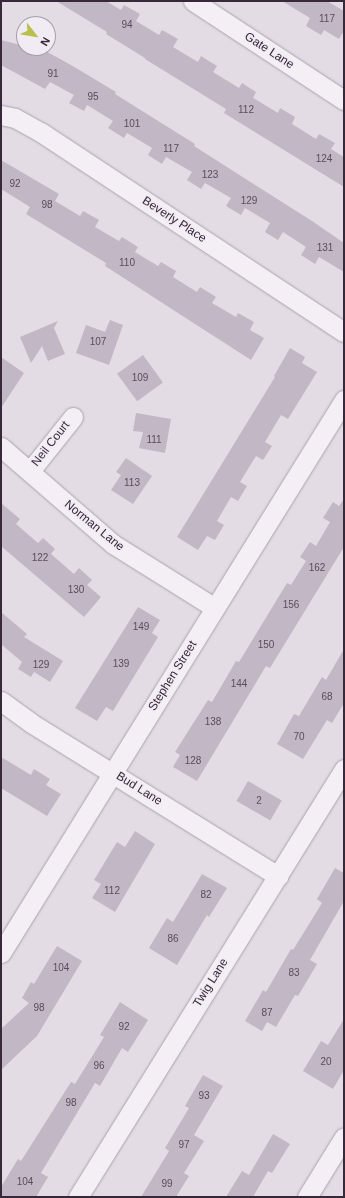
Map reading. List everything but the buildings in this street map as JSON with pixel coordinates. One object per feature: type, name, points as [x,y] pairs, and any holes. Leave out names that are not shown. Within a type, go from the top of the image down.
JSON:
[{"type":"street","name":"Gate Lane","points":[[194,1],[344,100]]},
{"type":"street","name":"Beverly Place","points":[[1,115],[15,118],[42,133],[344,332]]},
{"type":"street","name":"Stephen Street","points":[[1,953],[344,400]]},
{"type":"street","name":"Neil Court","points":[[30,471],[73,417]]},
{"type":"street","name":"Norman Lane","points":[[1,447],[113,544],[215,608]]},
{"type":"street","name":"Bud Lane","points":[[1,701],[32,723],[278,876]]},
{"type":"street","name":"Twig Lane","points":[[78,1197],[344,769]]},
{"type":"street","points":[[307,1197],[344,1137]]}]
